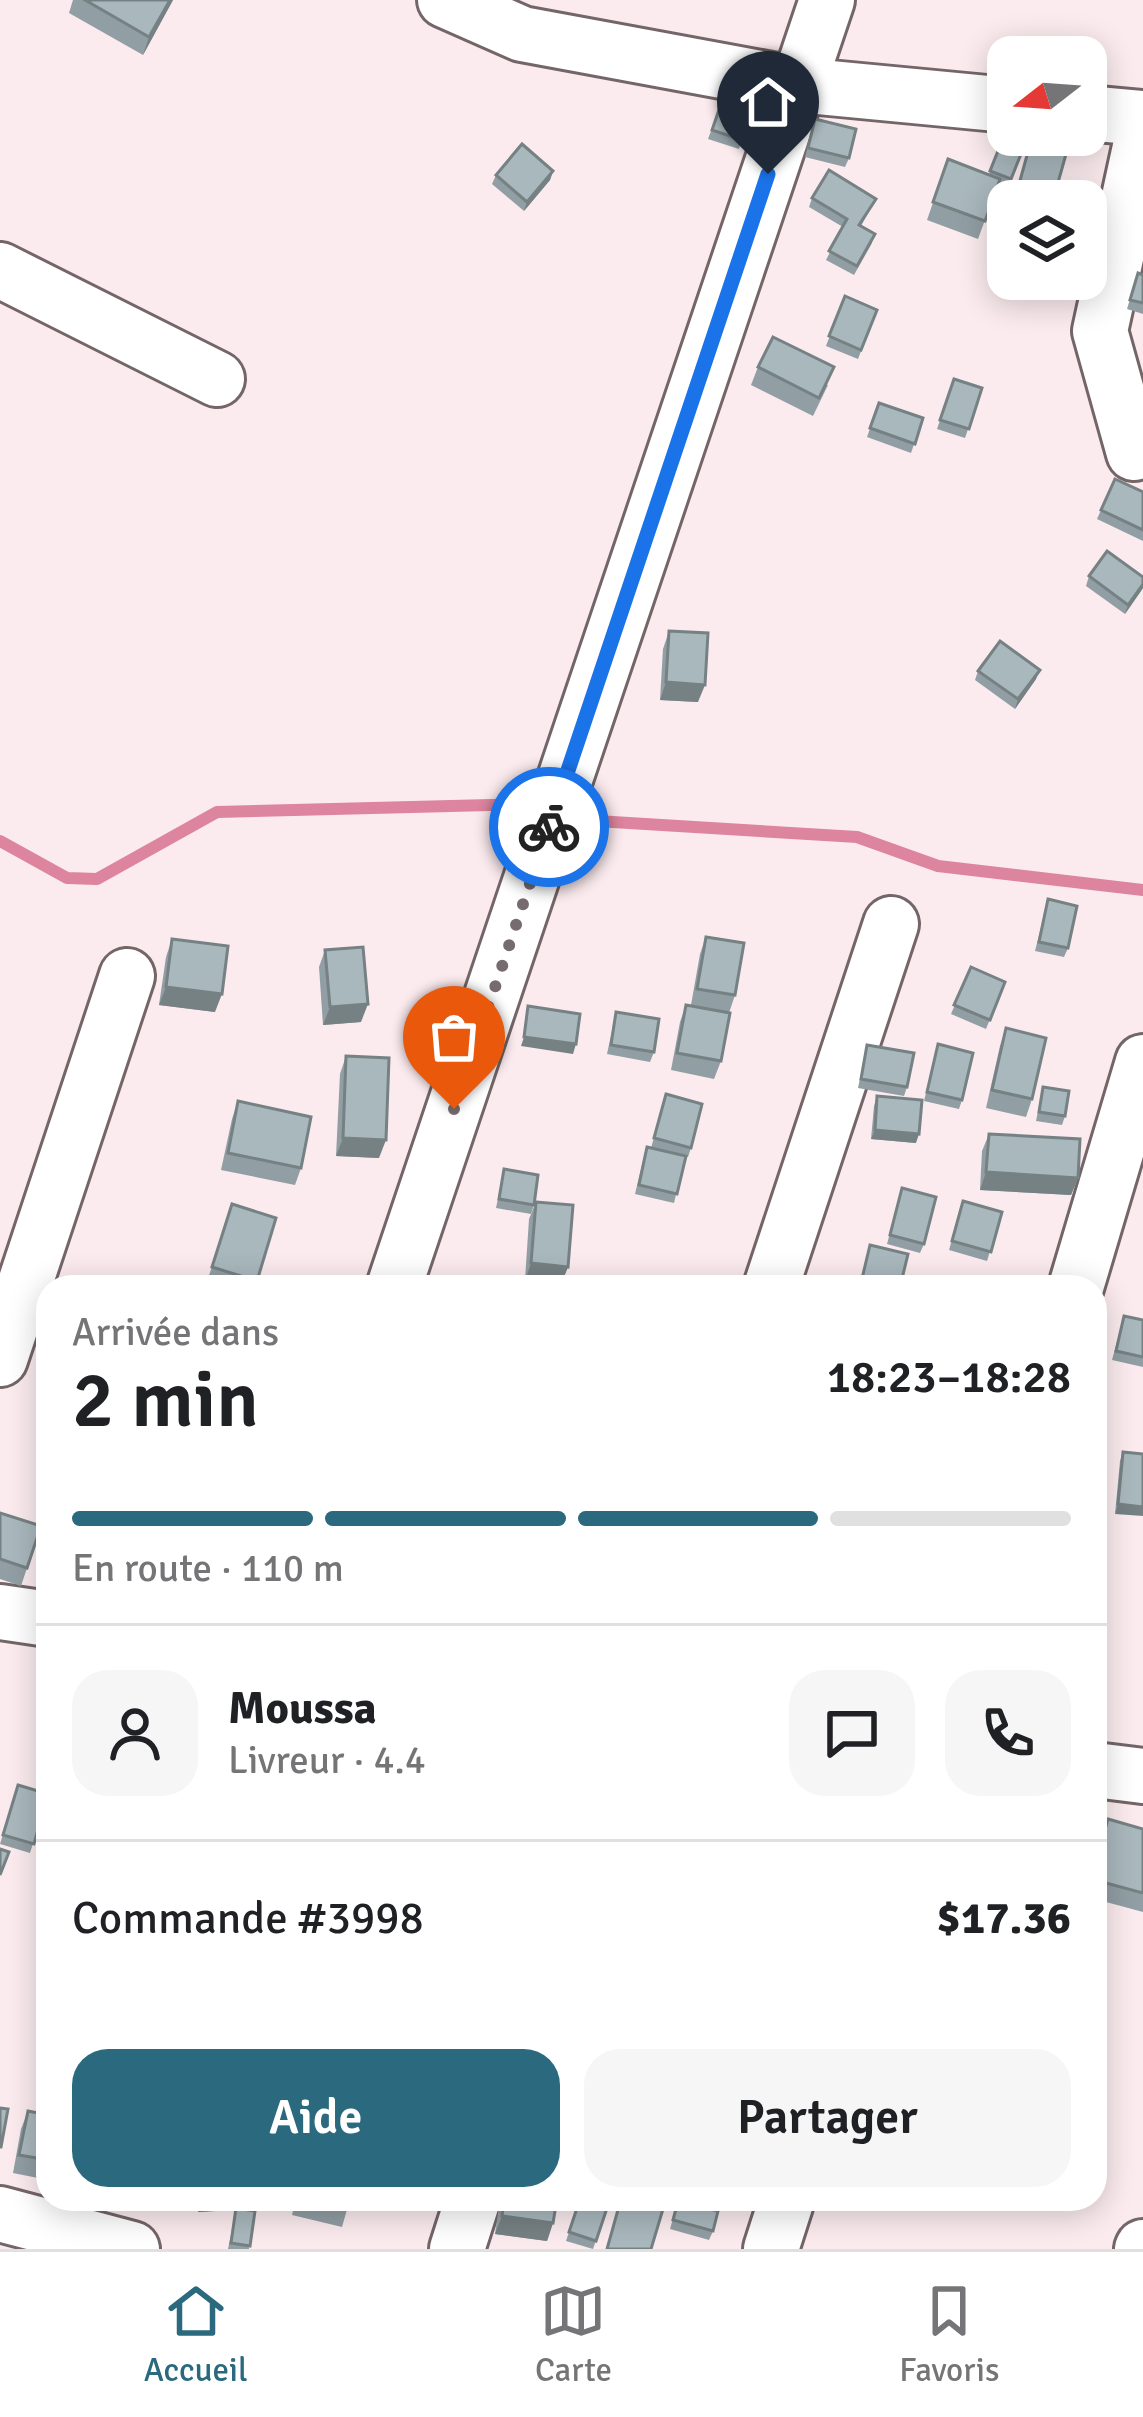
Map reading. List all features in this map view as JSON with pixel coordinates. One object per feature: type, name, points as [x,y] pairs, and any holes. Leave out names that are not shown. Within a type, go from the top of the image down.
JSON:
[{"type":"street","points":[[445,0],[522,34],[798,85],[987,103]]},
{"type":"street","points":[[398,1275],[826,0]]},
{"type":"street","points":[[1107,114],[1143,118]]},
{"type":"street","points":[[1134,453],[1100,331],[1143,133]]},
{"type":"street","points":[[0,270],[217,380]]},
{"type":"street","points":[[775,1275],[891,924]]},
{"type":"street","points":[[0,1356],[127,976]]},
{"type":"street","points":[[1080,1275],[1143,1062]]},
{"type":"street","points":[[0,1612],[36,1617]]},
{"type":"street","points":[[1107,1772],[1143,1776]]},
{"type":"street","points":[[457,2249],[469,2211]]},
{"type":"street","points":[[771,2249],[784,2211]]},
{"type":"street","points":[[0,2214],[114,2229]]},
{"type":"building","points":[[85,0],[170,0],[149,37]]},
{"type":"building","points":[[720,107],[750,117],[742,140],[712,130]]},
{"type":"building","points":[[815,119],[856,129],[849,158],[808,148]]},
{"type":"building","points":[[522,144],[553,171],[527,202],[496,175]]},
{"type":"building","points":[[996,156],[1020,156],[1011,179],[990,171]]},
{"type":"building","points":[[1027,156],[1065,156],[1059,180],[1020,180]]},
{"type":"building","points":[[948,159],[1000,179],[987,180],[985,221],[933,202]]},
{"type":"building","points":[[829,170],[876,199],[859,225],[875,234],[857,266],[829,251],[847,219],[812,198]]},
{"type":"building","points":[[1138,273],[1143,275],[1143,303],[1130,300]]},
{"type":"building","points":[[845,296],[877,310],[861,350],[829,336]]},
{"type":"building","points":[[773,337],[834,367],[819,398],[758,367]]},
{"type":"building","points":[[954,379],[982,388],[969,429],[940,420]]},
{"type":"building","points":[[879,403],[923,418],[915,444],[870,428]]},
{"type":"building","points":[[1115,479],[1143,492],[1143,530],[1101,510]]},
{"type":"building","points":[[1107,551],[1143,577],[1128,605],[1089,576]]},
{"type":"building","points":[[669,631],[708,633],[705,685],[666,682]]},
{"type":"building","points":[[1000,641],[1040,670],[1018,699],[978,671]]},
{"type":"building","points":[[1048,899],[1077,906],[1068,948],[1039,942]]},
{"type":"building","points":[[706,937],[744,943],[735,995],[697,989]]},
{"type":"building","points":[[172,939],[228,946],[222,994],[166,987]]},
{"type":"building","points":[[363,947],[368,1004],[330,1007],[325,950]]},
{"type":"building","points":[[971,967],[1005,982],[990,1020],[954,1005]]},
{"type":"building","points":[[686,1005],[730,1013],[721,1061],[677,1053]]},
{"type":"building","points":[[528,1006],[580,1014],[576,1044],[524,1037]]},
{"type":"building","points":[[616,1012],[659,1019],[654,1052],[611,1045]]},
{"type":"building","points":[[1006,1028],[1046,1038],[1032,1099],[992,1090]]},
{"type":"building","points":[[938,1044],[973,1053],[962,1100],[927,1092]]},
{"type":"building","points":[[867,1045],[914,1053],[907,1087],[861,1079]]},
{"type":"building","points":[[346,1056],[389,1058],[386,1140],[343,1138]]},
{"type":"building","points":[[1043,1087],[1069,1091],[1065,1116],[1039,1112]]},
{"type":"building","points":[[666,1094],[702,1104],[691,1148],[654,1138]]},
{"type":"building","points":[[877,1096],[922,1100],[919,1134],[875,1130]]},
{"type":"building","points":[[238,1101],[311,1117],[301,1168],[228,1153]]},
{"type":"building","points":[[989,1134],[1080,1139],[1078,1178],[986,1172]]},
{"type":"building","points":[[647,1147],[686,1156],[677,1194],[639,1185]]},
{"type":"building","points":[[504,1169],[538,1175],[534,1205],[499,1199]]},
{"type":"building","points":[[902,1188],[936,1197],[924,1244],[890,1235]]},
{"type":"building","points":[[963,1201],[1002,1212],[991,1252],[952,1241]]},
{"type":"building","points":[[536,1202],[573,1205],[568,1267],[531,1263]]},
{"type":"building","points":[[232,1204],[276,1218],[259,1275],[212,1267]]},
{"type":"building","points":[[870,1245],[908,1254],[903,1275],[863,1275]]},
{"type":"building","points":[[1124,1316],[1143,1320],[1143,1357],[1116,1351]]},
{"type":"building","points":[[1123,1452],[1143,1454],[1143,1507],[1118,1504]]},
{"type":"building","points":[[0,1513],[36,1524],[27,1568],[0,1559]]},
{"type":"building","points":[[18,1785],[36,1790],[34,1844],[3,1835]]},
{"type":"building","points":[[1107,1822],[1143,1829],[1143,1893],[1107,1883]]},
{"type":"building","points":[[0,1849],[9,1852],[0,1875]]},
{"type":"building","points":[[0,2108],[8,2109],[1,2147],[0,2147]]},
{"type":"building","points":[[28,2111],[36,2113],[36,2158],[19,2155]]},
{"type":"building","points":[[236,2211],[255,2211],[250,2246],[231,2243]]},
{"type":"building","points":[[503,2211],[555,2211],[553,2223],[502,2216]]},
{"type":"building","points":[[576,2211],[606,2211],[596,2241],[569,2232]]},
{"type":"building","points":[[618,2211],[662,2211],[651,2249],[607,2249]]},
{"type":"building","points":[[675,2211],[718,2211],[713,2231],[673,2220]]},
{"type":"waterway","points":[[0,841],[67,878],[97,879],[217,812],[530,804]]},
{"type":"waterway","points":[[580,820],[857,837],[938,866],[1143,890]]},
{"type":"way so far","points":[[454,1109],[549,827]]},
{"type":"route","points":[[549,827],[768,174]]}]
